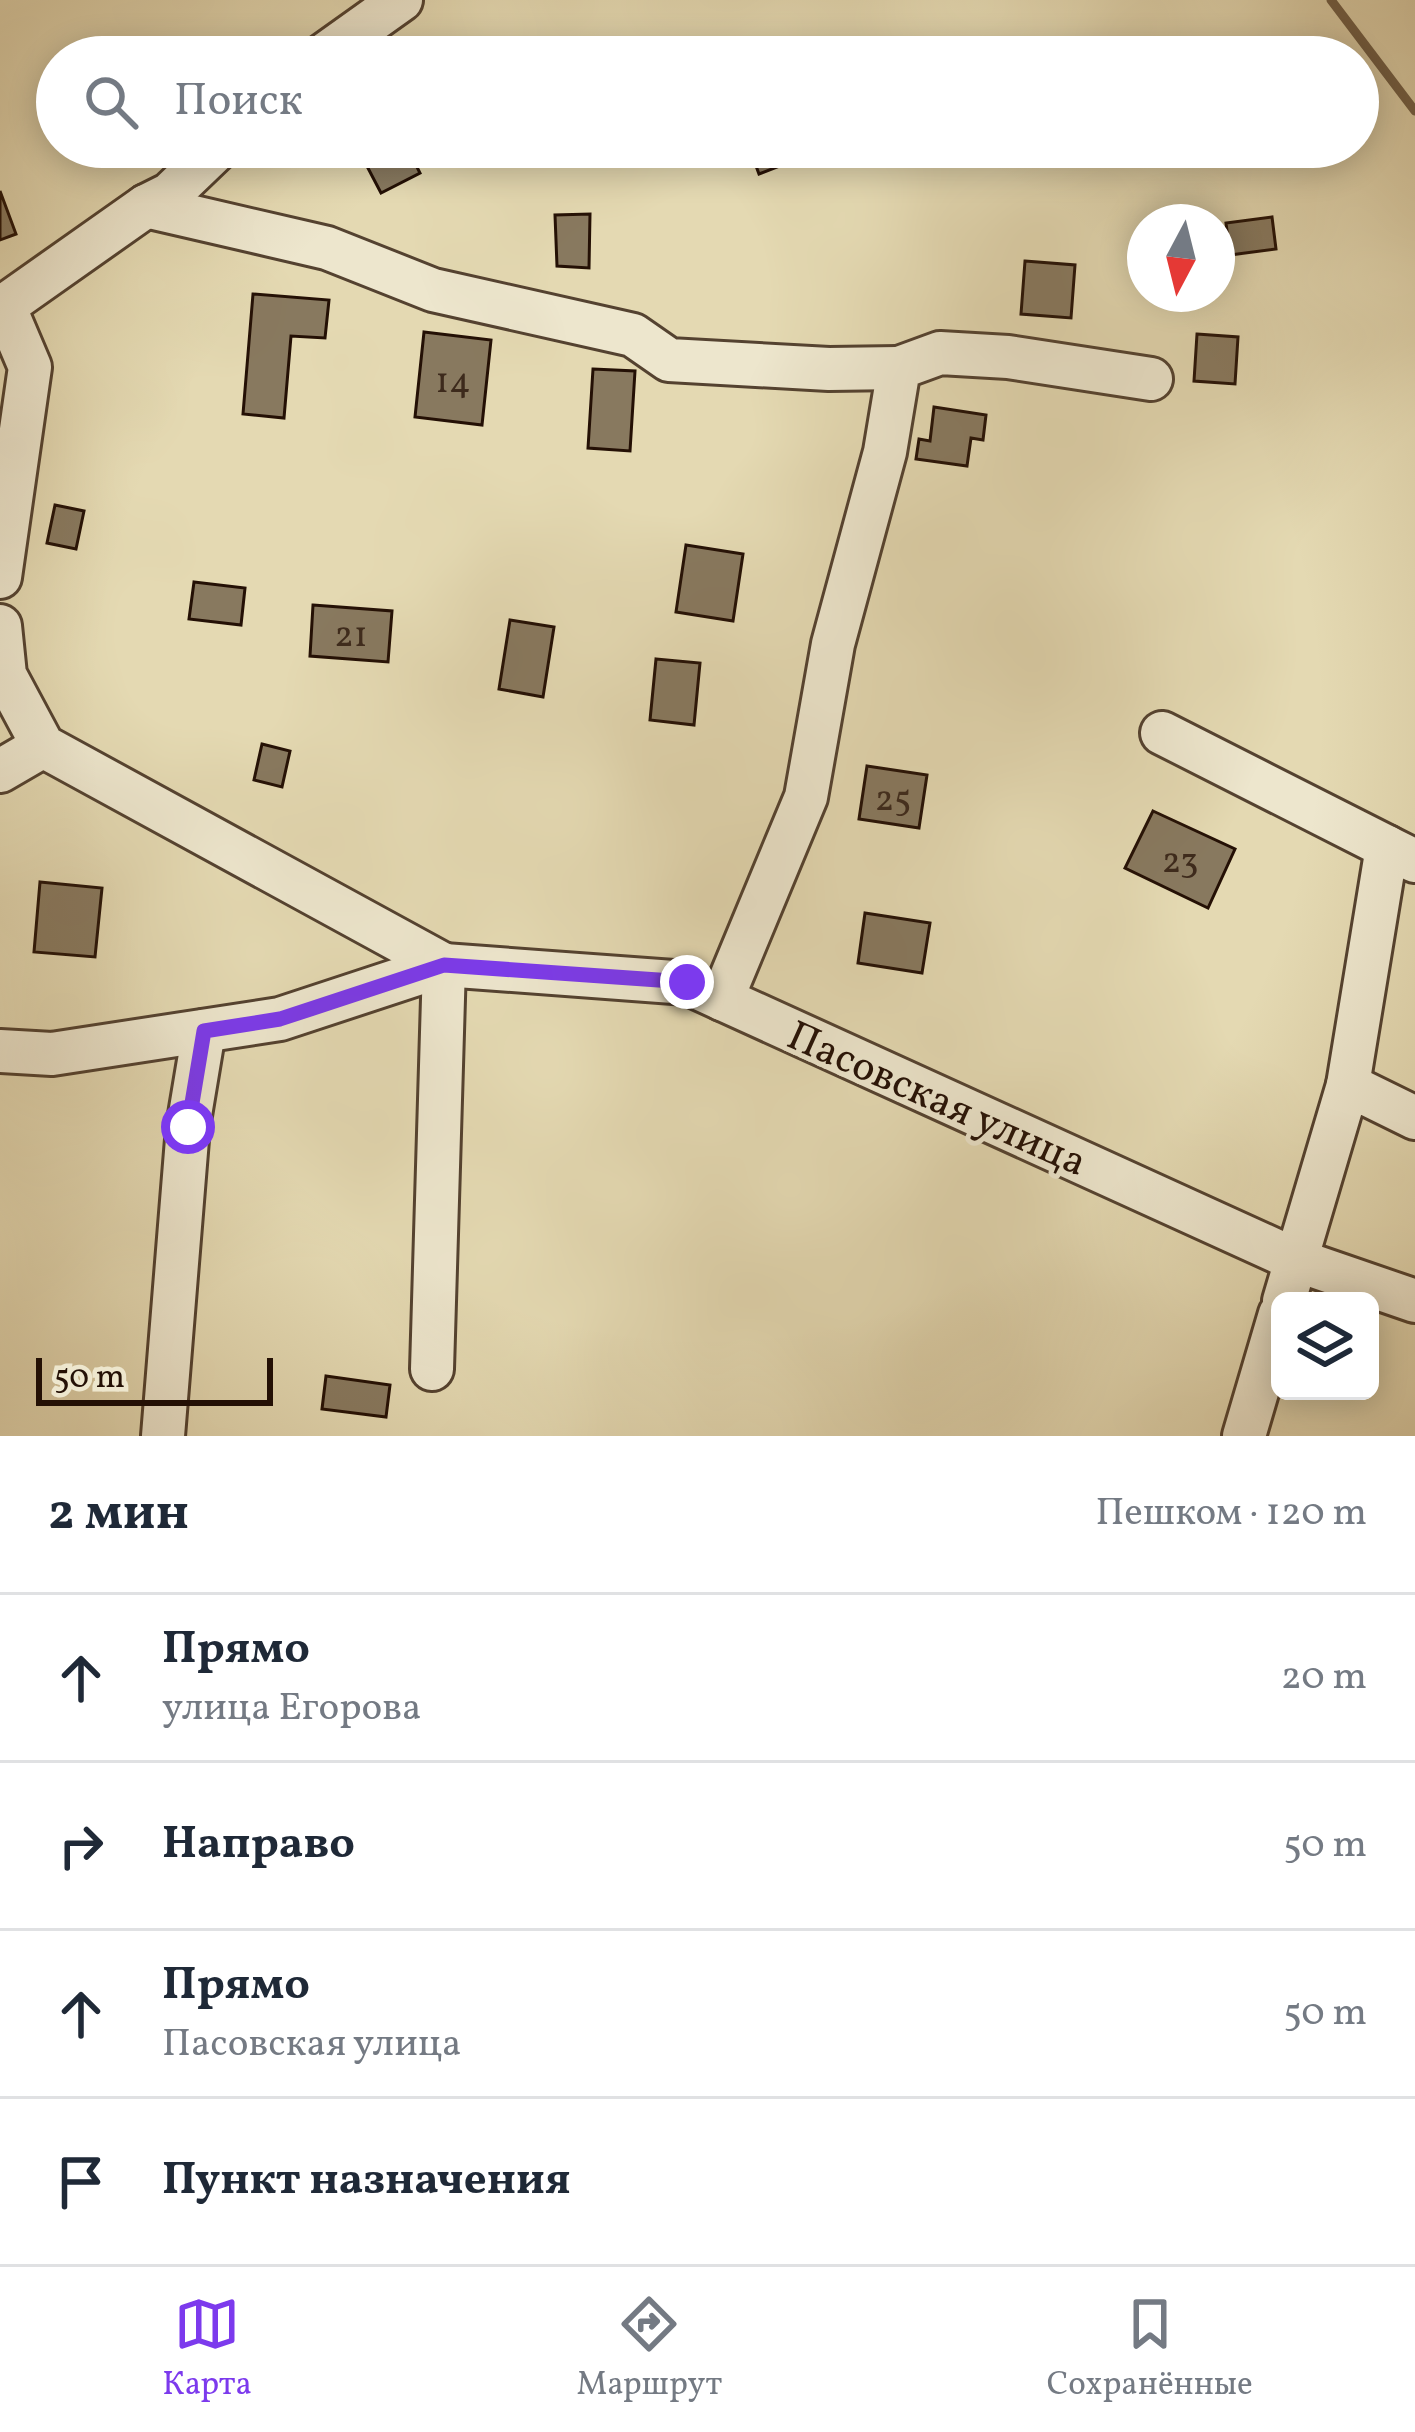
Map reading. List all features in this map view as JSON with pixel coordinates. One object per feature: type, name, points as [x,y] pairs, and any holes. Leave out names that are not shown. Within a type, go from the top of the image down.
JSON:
[{"type":"street","points":[[350,36],[401,0]]},
{"type":"street","points":[[0,577],[30,367],[2,308],[170,194],[197,168]]},
{"type":"street","points":[[146,206],[327,248],[433,290],[633,335],[669,360],[898,368],[940,353],[1008,357],[1150,379]]},
{"type":"street","points":[[722,999],[806,797],[833,644],[885,452],[898,368]]},
{"type":"street","points":[[0,626],[2,674],[43,746],[444,965]]},
{"type":"street","points":[[1162,733],[1401,854],[1348,1084],[1287,1292]]},
{"type":"street","points":[[0,772],[43,746]]},
{"type":"street","points":[[0,1052],[52,1054],[280,1019],[444,965]]},
{"type":"street","points":[[432,1370],[444,965]]},
{"type":"street","name":"Пасовская улица","points":[[444,965],[687,982],[1296,1259],[1415,1301]]},
{"type":"street","points":[[163,1436],[188,1127],[204,1031]]},
{"type":"street","points":[[1348,1084],[1415,1118]]},
{"type":"street","points":[[1244,1436],[1271,1344]]},
{"type":"building","points":[[368,168],[418,168],[420,173],[381,193]]},
{"type":"building","points":[[0,191],[16,234],[0,240]]},
{"type":"building","points":[[590,214],[589,268],[557,266],[555,215]]},
{"type":"building","points":[[1272,217],[1276,249],[1235,254],[1235,222]]},
{"type":"building","points":[[1025,261],[1075,265],[1071,318],[1021,314]]},
{"type":"building","points":[[253,294],[329,300],[325,338],[291,336],[284,418],[243,414]]},
{"type":"building","points":[[424,332],[491,340],[482,425],[415,417]]},
{"type":"building","points":[[1197,334],[1238,337],[1235,384],[1194,381]]},
{"type":"building","points":[[593,369],[635,371],[630,451],[588,448]]},
{"type":"building","points":[[934,407],[986,415],[983,440],[971,438],[967,466],[916,459],[919,439],[930,441]]},
{"type":"building","points":[[55,505],[84,511],[76,549],[47,543]]},
{"type":"building","points":[[686,545],[743,554],[733,621],[676,612]]},
{"type":"building","points":[[194,582],[245,588],[241,625],[189,619]]},
{"type":"building","points":[[313,605],[392,611],[388,662],[310,656]]},
{"type":"building","points":[[510,620],[554,627],[543,697],[499,689]]},
{"type":"building","points":[[656,659],[700,663],[694,725],[650,720]]},
{"type":"building","points":[[262,744],[290,751],[282,787],[254,780]]},
{"type":"building","points":[[867,766],[927,775],[919,828],[859,819]]},
{"type":"building","points":[[1153,811],[1235,849],[1208,908],[1125,868]]},
{"type":"building","points":[[40,882],[102,888],[95,957],[34,952]]},
{"type":"building","points":[[865,913],[930,923],[922,973],[858,963]]},
{"type":"building","points":[[326,1376],[390,1385],[386,1417],[322,1409]]},
{"type":"waterway","points":[[1331,0],[1358,36]]},
{"type":"waterway","points":[[1379,63],[1415,111]]},
{"type":"route","points":[[188,1127],[204,1031],[280,1019],[444,965],[687,982]]}]
